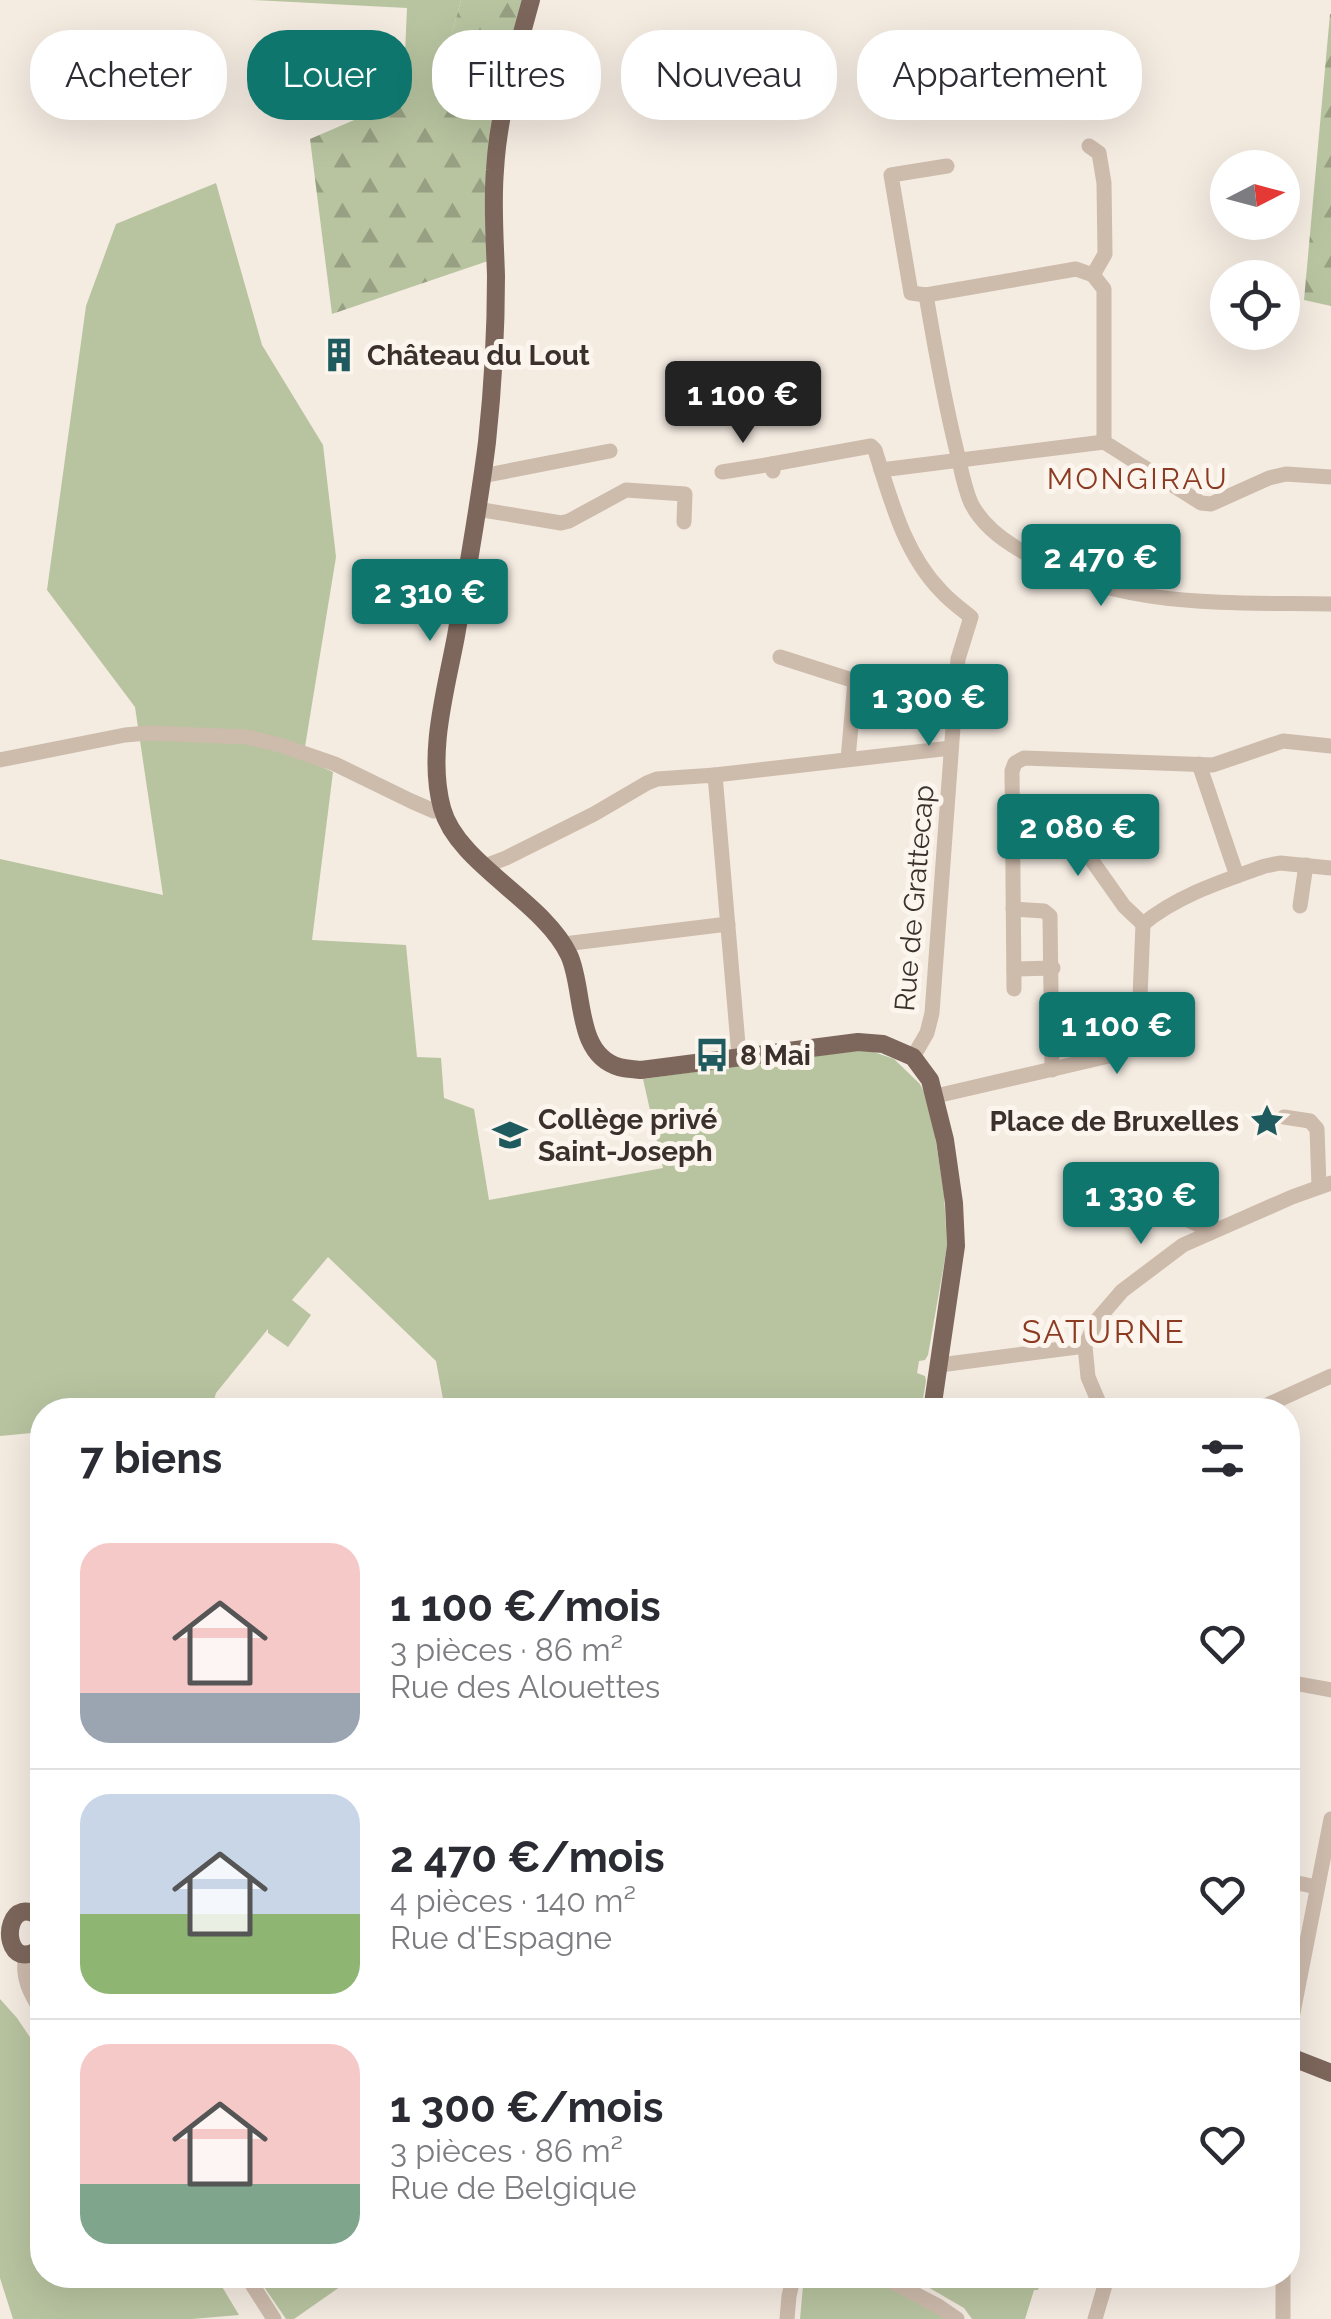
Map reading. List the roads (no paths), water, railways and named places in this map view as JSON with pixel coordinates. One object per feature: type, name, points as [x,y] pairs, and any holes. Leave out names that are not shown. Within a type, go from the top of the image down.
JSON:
[{"type":"main road","points":[[531,0],[494,169],[494,371],[482,477],[440,728],[437,769],[442,810],[454,832],[564,944],[572,960],[594,1048],[604,1060],[619,1068],[642,1070],[858,1042],[883,1044],[914,1057],[936,1096],[954,1203],[956,1246],[934,1398]]},
{"type":"main road","points":[[30,1911],[5,1914],[4,1931],[13,1950],[30,1950]]},
{"type":"main road","points":[[1300,2061],[1331,2073]]},
{"type":"street","points":[[1089,146],[1099,153],[1104,183],[1105,254],[1094,275]]},
{"type":"street","points":[[947,166],[891,175],[911,293],[926,295],[1076,269],[1094,275],[1104,289],[1104,442]]},
{"type":"street","points":[[926,295],[945,404],[967,493],[982,520],[1006,542],[1080,580],[1127,594],[1207,603],[1331,604]]},
{"type":"street","points":[[722,472],[773,467],[866,446],[875,450],[882,470],[1104,442],[1201,503],[1211,504],[1286,474],[1331,477]]},
{"type":"street","points":[[482,477],[610,452]]},
{"type":"street","name":"Rue de Grattecap","points":[[882,470],[901,529],[918,561],[940,590],[971,617],[958,659],[932,1012],[928,1033],[914,1057]]},
{"type":"street","points":[[476,509],[561,523],[619,493],[633,490],[685,494],[684,522]]},
{"type":"street","points":[[780,657],[855,681],[848,759]]},
{"type":"street","points":[[0,760],[137,734],[247,737],[334,764],[434,811],[442,810]]},
{"type":"street","points":[[1014,988],[1015,763],[1024,758],[1213,765],[1283,741],[1331,746]]},
{"type":"street","points":[[485,866],[594,814],[647,782],[951,748]]},
{"type":"street","points":[[1199,764],[1237,876]]},
{"type":"street","points":[[716,774],[740,1056]]},
{"type":"street","points":[[936,1096],[1110,1056],[1132,1041],[1139,1022],[1143,924],[1124,906],[1071,832],[1012,832]]},
{"type":"street","points":[[1143,924],[1163,908],[1266,866],[1280,863],[1331,868]]},
{"type":"street","points":[[1300,906],[1306,864]]},
{"type":"street","points":[[1013,909],[1044,911],[1050,916],[1052,1070]]},
{"type":"street","points":[[564,944],[728,924]]},
{"type":"street","points":[[1014,969],[1052,968]]},
{"type":"street","points":[[1097,1398],[1088,1376],[1085,1346],[1097,1320],[1122,1291],[1183,1245],[1325,1184],[1317,1128],[1310,1122],[1284,1116]]},
{"type":"street","points":[[1144,1209],[1182,1217],[1211,1232]]},
{"type":"street","points":[[940,1365],[1085,1346]]},
{"type":"street","points":[[1282,1398],[1331,1376]]},
{"type":"street","points":[[1300,1684],[1331,1690]]},
{"type":"street","points":[[1300,1978],[1331,1819]]},
{"type":"street","points":[[1300,1883],[1318,1887]]},
{"type":"street","points":[[30,1957],[24,1967],[30,1989]]},
{"type":"street","points":[[254,2288],[274,2319]]},
{"type":"street","points":[[787,2319],[791,2288]]},
{"type":"street","points":[[904,2288],[957,2319]]},
{"type":"street","points":[[1095,2319],[1104,2288]]},
{"type":"street","points":[[1283,2288],[1283,2319]]},
{"type":"place","name":"Château du Lout","points":[[339,355]]},
{"type":"place","name":"8 Mai","points":[[712,1055]]},
{"type":"place","name":"Place de Bruxelles","points":[[1267,1121]]},
{"type":"place","name":"Collège privé Saint-Joseph","points":[[510,1135]]},
{"type":"district","name":"MONGIRAU","points":[[1138,479]]},
{"type":"district","name":"SATURNE","points":[[1104,1332]]}]
